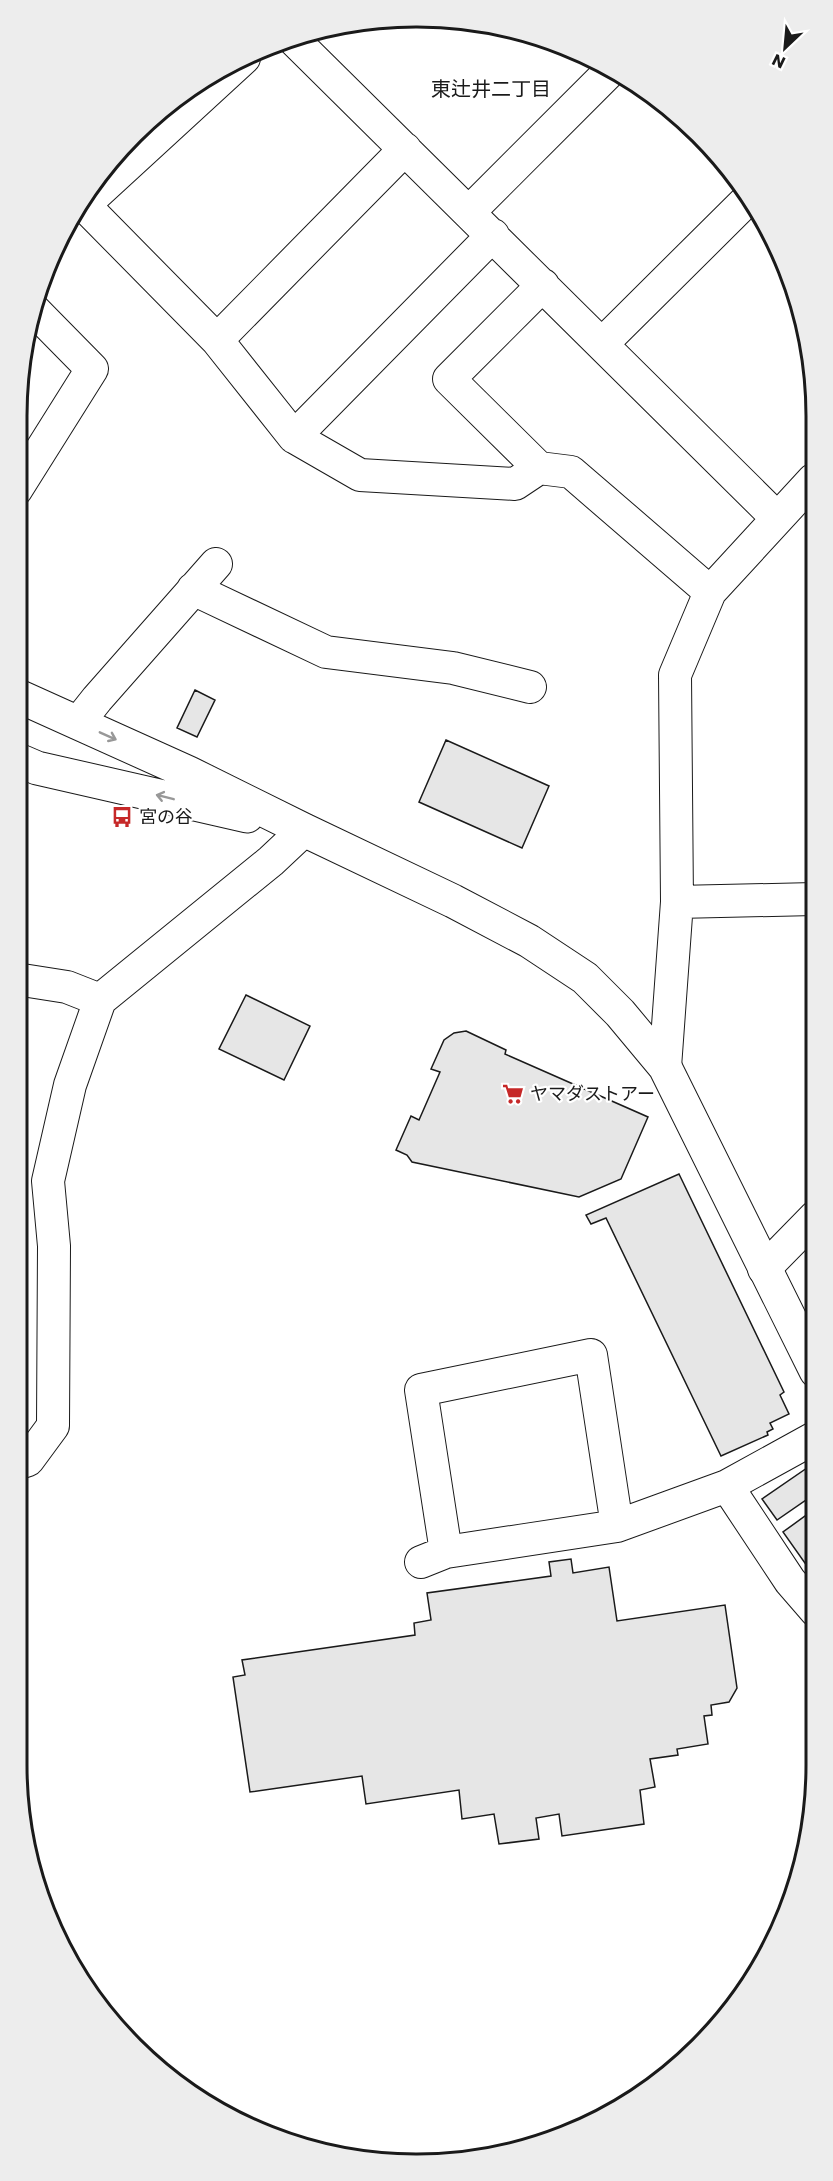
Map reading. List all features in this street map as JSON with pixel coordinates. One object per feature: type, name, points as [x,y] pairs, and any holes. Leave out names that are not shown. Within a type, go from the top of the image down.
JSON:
[{"type":"street","points":[[299,45],[777,518]]},
{"type":"street","points":[[469,212],[605,76]]},
{"type":"street","points":[[102,187],[218,81]]},
{"type":"street","points":[[217,340],[405,149]]},
{"type":"street","points":[[602,344],[743,204]]},
{"type":"street","points":[[88,209],[217,340],[294,437],[360,475],[515,484],[539,468]]},
{"type":"street","points":[[294,437],[493,235]]},
{"type":"street","points":[[543,285],[449,379],[539,468],[571,472],[710,592]]},
{"type":"street","points":[[27,472],[92,369],[40,316]]},
{"type":"street","points":[[665,1066],[676,902],[675,675],[710,592],[806,487]]},
{"type":"street","points":[[78,723],[216,564]]},
{"type":"street","points":[[193,589],[326,652],[453,668],[530,687]]},
{"type":"street","points":[[27,700],[189,773],[453,901],[529,941],[585,978],[620,1013],[665,1066],[806,1351]]},
{"type":"street","points":[[27,764],[37,768],[304,830]]},
{"type":"street","points":[[27,1460],[53,1426],[54,1246],[48,1181],[70,1085],[100,1000],[271,861],[304,830]]},
{"type":"street","points":[[676,902],[806,899]]},
{"type":"street","points":[[27,981],[67,987],[100,1000]]},
{"type":"street","points":[[764,1269],[806,1226]]},
{"type":"street","points":[[617,1526],[591,1355],[421,1390],[434,1557],[617,1526],[727,1486],[806,1443]]},
{"type":"street","points":[[727,1486],[790,1581],[806,1599]]},
{"type":"building","points":[[195,690],[215,700],[197,737],[177,728]]},
{"type":"building","points":[[446,740],[549,786],[522,848],[419,802]]},
{"type":"building","points":[[246,995],[310,1026],[284,1080],[219,1049]]},
{"type":"building","name":"ヤマダストアー","points":[[466,1031],[506,1050],[505,1054],[648,1117],[621,1179],[579,1197],[412,1162],[407,1155],[396,1150],[411,1116],[419,1120],[440,1072],[431,1069],[444,1040],[454,1033]]},
{"type":"building","points":[[679,1174],[784,1392],[780,1395],[789,1414],[770,1423],[773,1429],[767,1432],[768,1435],[721,1456],[606,1218],[591,1224],[586,1215]]},
{"type":"building","points":[[806,1469],[806,1500],[777,1520],[762,1499]]},
{"type":"building","points":[[806,1515],[806,1565],[783,1532]]},
{"type":"building","points":[[571,1559],[573,1573],[609,1567],[617,1621],[725,1605],[737,1688],[729,1702],[711,1705],[712,1715],[704,1716],[708,1744],[677,1749],[678,1755],[650,1759],[655,1787],[640,1790],[644,1824],[562,1836],[559,1814],[536,1818],[539,1839],[499,1844],[494,1814],[462,1819],[459,1790],[366,1804],[362,1776],[250,1792],[233,1677],[245,1675],[242,1660],[415,1635],[414,1623],[431,1620],[427,1593],[551,1576],[549,1562]]},
{"type":"place","name":"宮の谷","points":[[122,817]]},
{"type":"place","name":"ヤマダストアー","points":[[513,1094]]},
{"type":"district","name":"東辻井二丁目","points":[[491,89]]}]
